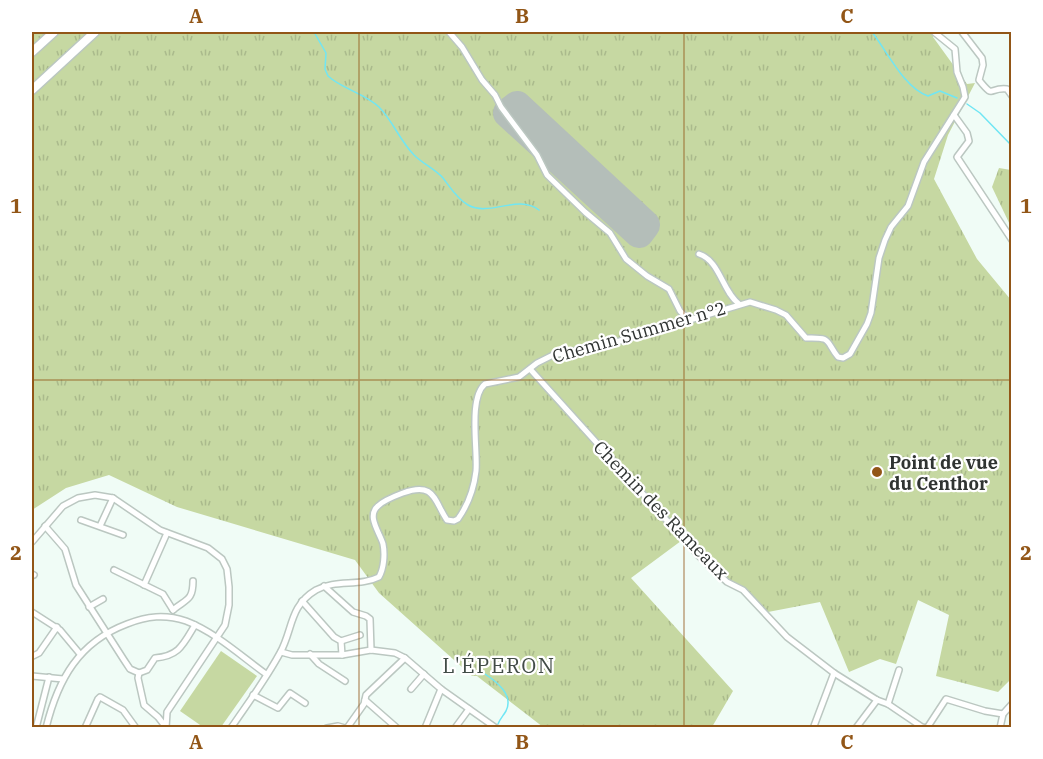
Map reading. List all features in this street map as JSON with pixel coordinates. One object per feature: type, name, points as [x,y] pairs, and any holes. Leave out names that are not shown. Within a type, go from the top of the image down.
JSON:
[{"type":"highway","points":[[32,52],[54,32]]},
{"type":"highway","points":[[32,90],[95,32]]},
{"type":"street","points":[[449,32],[537,154],[547,175],[585,212],[610,232],[626,259],[647,276],[669,289],[685,316],[694,318]]},
{"type":"street","name":"Chemin Summer n°2","points":[[231,728],[281,652],[290,624],[302,601],[324,586],[363,582],[379,577],[382,572],[383,547],[373,515],[377,506],[404,493],[414,490],[424,491],[434,496],[447,520],[458,519],[473,487],[475,476],[476,404],[482,387],[489,383],[519,377],[553,355],[613,343],[739,304],[753,302],[776,310],[792,320],[806,338],[828,341],[838,357],[847,357],[871,313],[879,258],[885,240],[891,227],[908,206],[924,162],[963,101],[965,92],[957,72],[955,49],[934,32]]},
{"type":"street","points":[[962,32],[982,58],[979,80],[988,92],[1007,89],[1011,96]]},
{"type":"street","points":[[954,115],[967,133],[969,141],[957,157],[1011,240]]},
{"type":"street","points":[[699,254],[712,262],[732,298],[739,304]]},
{"type":"street","name":"Chemin des Rameaux","points":[[530,369],[699,556],[728,582],[743,591],[787,637],[834,673],[926,728]]},
{"type":"street","points":[[32,542],[70,501],[95,495],[113,498],[167,533],[208,548],[216,553],[225,564],[229,587],[229,605],[225,625],[167,712],[166,728]]},
{"type":"street","points":[[100,526],[113,498]]},
{"type":"street","points":[[81,520],[123,535]]},
{"type":"street","points":[[45,526],[65,549],[73,580],[90,608],[130,669],[139,674]]},
{"type":"street","points":[[144,585],[167,533]]},
{"type":"street","points":[[114,570],[163,594],[173,610],[172,617]]},
{"type":"street","points":[[173,610],[192,595],[193,581]]},
{"type":"street","points":[[324,586],[353,612],[366,616],[370,620],[371,651]]},
{"type":"street","points":[[90,608],[103,598]]},
{"type":"street","points":[[302,601],[334,637],[341,641],[360,636]]},
{"type":"street","points":[[32,612],[57,627],[80,654]]},
{"type":"street","points":[[46,728],[57,691],[80,654],[107,633],[144,618],[172,617],[195,625],[266,674]]},
{"type":"street","points":[[139,674],[147,670],[155,658],[177,653],[195,625]]},
{"type":"street","points":[[33,656],[39,653],[57,627]]},
{"type":"street","points":[[341,641],[342,655]]},
{"type":"street","points":[[281,652],[292,655],[395,652],[441,690],[495,727]]},
{"type":"street","points":[[310,654],[319,664],[345,681]]},
{"type":"street","points":[[327,728],[338,726],[346,728],[366,695],[405,658]]},
{"type":"street","points":[[888,704],[899,670]]},
{"type":"street","points":[[814,726],[834,673]]},
{"type":"street","points":[[139,674],[144,705],[158,717],[166,728]]},
{"type":"street","points":[[411,689],[424,674]]},
{"type":"street","points":[[32,676],[63,679]]},
{"type":"street","points":[[36,728],[49,677]]},
{"type":"street","points":[[426,728],[441,690]]},
{"type":"street","points":[[253,695],[278,708],[290,693],[305,703]]},
{"type":"street","points":[[86,728],[100,697],[123,710],[136,728]]},
{"type":"street","points":[[926,728],[946,699],[1003,714]]},
{"type":"street","points":[[365,700],[397,728]]},
{"type":"street","points":[[856,728],[877,700]]},
{"type":"street","points":[[1000,728],[1003,714],[1011,704]]},
{"type":"street","points":[[455,728],[469,709]]},
{"type":"green space","points":[[32,32],[934,32],[933,37],[967,84],[975,83],[948,135],[934,179],[977,259],[1011,300],[1012,678],[998,692],[936,676],[949,615],[918,600],[896,664],[880,659],[849,672],[820,602],[768,612],[727,578],[685,538],[631,578],[733,691],[712,727],[543,727],[477,676],[472,676],[379,593],[355,560],[177,507],[109,475],[66,488],[32,510]]},
{"type":"green space","points":[[999,168],[1011,170],[1011,227],[992,187]]},
{"type":"green space","points":[[221,651],[257,676],[221,727],[203,727],[180,711]]},
{"type":"waterway","points":[[314,32],[326,53],[325,69],[328,76],[379,107],[409,149],[440,175],[464,202],[476,208],[485,209],[522,204],[539,210]]},
{"type":"waterway","points":[[872,32],[904,77],[919,92],[928,96],[940,91],[957,98]]},
{"type":"waterway","points":[[967,104],[980,113],[1012,146]]},
{"type":"waterway","points":[[485,674],[499,685],[508,700],[506,711],[498,724]]},
{"type":"runway","points":[[517,106],[645,225],[639,233],[508,113],[517,106]]},
{"type":"place","name":"Point de vue du Centhor","points":[[877,472]]},
{"type":"district","name":"L'ÉPERON","points":[[499,665]]}]
